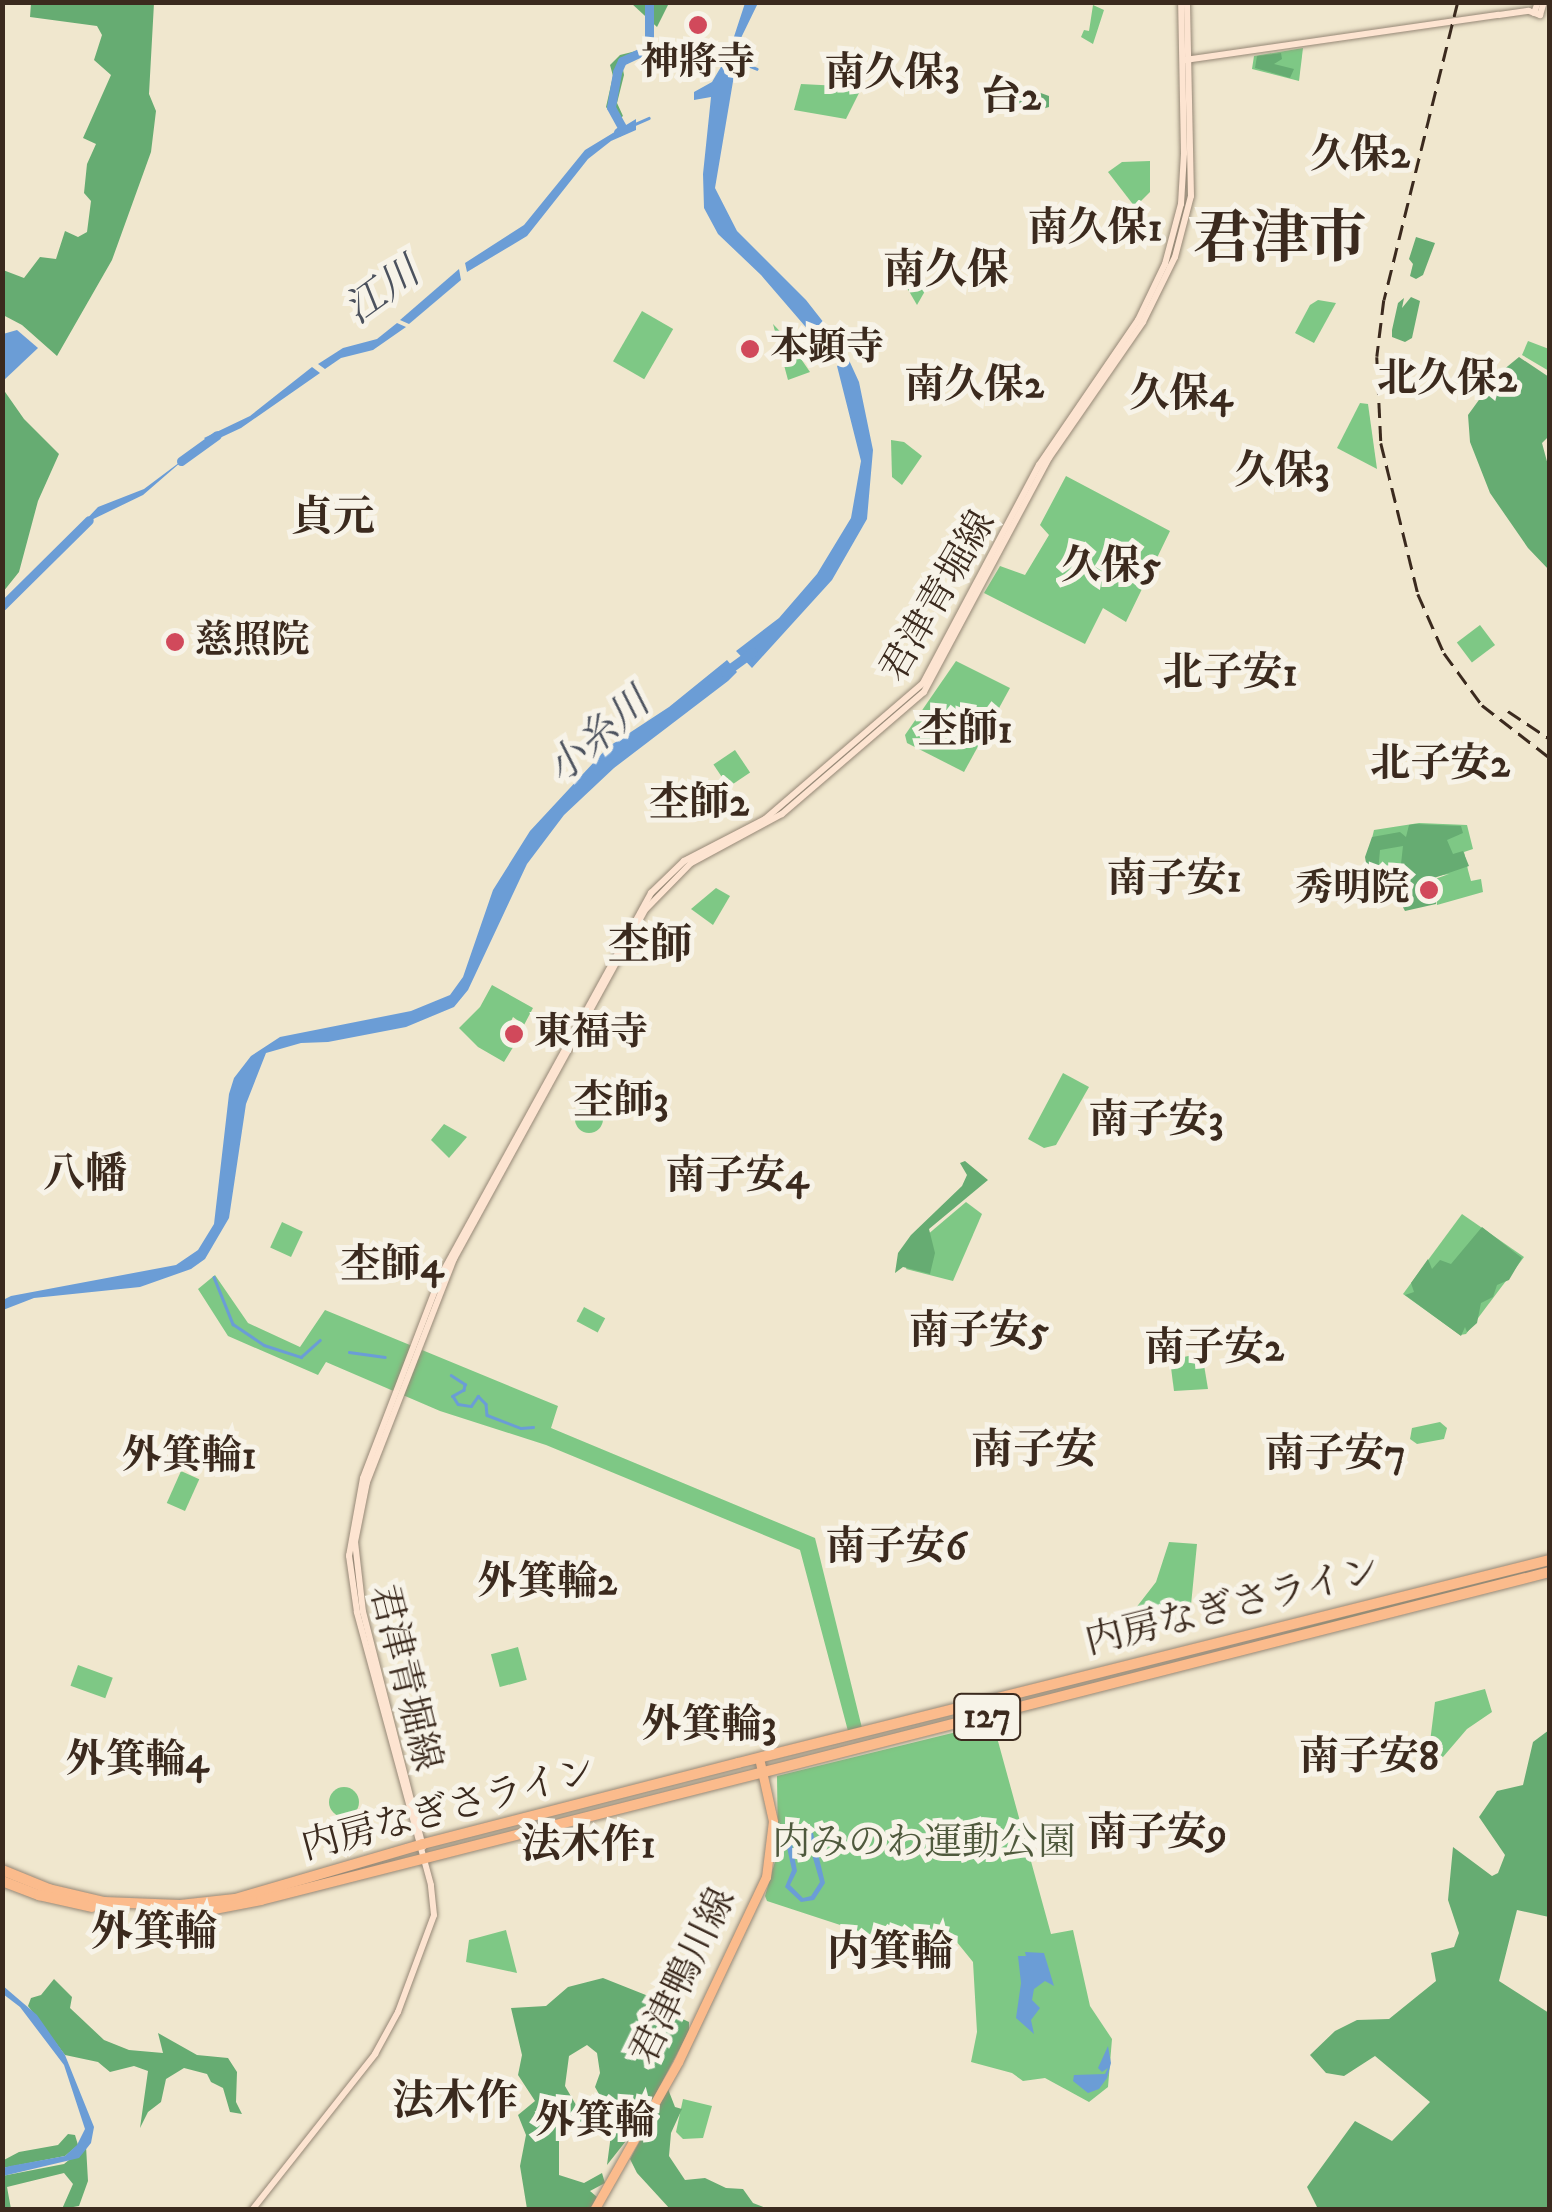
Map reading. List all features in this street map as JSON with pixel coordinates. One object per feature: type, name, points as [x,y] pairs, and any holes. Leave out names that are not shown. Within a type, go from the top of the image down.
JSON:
[{"type":"highway","name":"内房なぎさライン","points":[[2,1870],[87,1899],[180,1905],[235,1899],[420,1845],[1550,1560]]},
{"type":"highway","name":"内房なぎさライン","points":[[2,1881],[39,1895],[105,1910],[177,1913],[240,1904],[1550,1572]]},
{"type":"main road","name":"君津青堀線","points":[[252,2210],[364,2070],[398,2012],[434,1915],[420,1845],[357,1612],[349,1543],[363,1478],[449,1256],[651,893],[684,862],[765,819],[912,696],[934,667],[1038,465],[1138,320],[1165,264],[1183,187],[1184,2]]},
{"type":"main road","points":[[1186,60],[1537,14],[1541,2]]},
{"type":"main road","name":"君津鴨川線","points":[[594,2210],[678,2062],[766,1878],[773,1829],[759,1758]]},
{"type":"green space","points":[[31,3],[154,3],[149,94],[156,111],[151,152],[112,260],[57,356],[22,325],[3,315],[3,270],[24,278],[40,257],[56,259],[65,231],[78,237],[87,232],[91,201],[84,193],[87,164],[96,144],[83,138],[111,75],[94,60],[102,35],[97,26],[30,17]]},
{"type":"green space","points":[[631,3],[669,3],[657,27]]},
{"type":"green space","points":[[1093,5],[1104,10],[1093,44],[1081,37],[1084,30],[1089,31]]},
{"type":"green space","points":[[1303,48],[1299,81],[1252,69],[1254,56]]},
{"type":"green space","points":[[640,50],[622,64],[624,75],[617,103],[623,116],[617,121],[606,107],[613,76],[610,65],[620,55]]},
{"type":"green space","points":[[1281,53],[1282,59],[1274,64],[1294,69],[1290,78],[1255,68],[1257,56]]},
{"type":"green space","points":[[801,84],[861,89],[846,119],[794,110]]},
{"type":"green space","points":[[1027,88],[1049,96],[1049,107],[1026,114],[1018,103]]},
{"type":"green space","points":[[1150,161],[1150,192],[1135,207],[1108,172],[1122,162]]},
{"type":"green space","points":[[1416,237],[1435,243],[1423,275],[1416,279],[1410,276],[1413,264],[1409,259]]},
{"type":"green space","points":[[902,265],[929,284],[917,305],[899,274]]},
{"type":"green space","points":[[1411,297],[1420,301],[1412,338],[1405,342],[1392,337],[1392,330],[1398,303],[1404,298],[1402,308]]},
{"type":"green space","points":[[1318,300],[1336,303],[1314,343],[1295,333],[1310,305]]},
{"type":"green space","points":[[642,311],[673,329],[644,379],[613,361]]},
{"type":"green space","points":[[773,324],[788,340],[810,372],[788,380]]},
{"type":"green space","points":[[1528,341],[1549,349],[1549,371],[1522,355]]},
{"type":"green space","points":[[1519,357],[1549,377],[1549,436],[1542,443],[1549,469],[1549,570],[1528,548],[1490,493],[1470,442],[1468,415],[1497,375]]},
{"type":"green space","points":[[3,389],[24,419],[59,454],[38,501],[19,572],[3,592]]},
{"type":"green space","points":[[1360,403],[1368,404],[1377,469],[1337,448]]},
{"type":"green space","points":[[891,440],[904,442],[922,456],[902,485],[892,477]]},
{"type":"green space","points":[[1066,476],[1170,531],[1126,622],[1103,608],[1085,644],[984,593],[1000,566],[1025,575],[1049,535],[1040,525]]},
{"type":"green space","points":[[1480,625],[1495,645],[1472,662],[1457,642]]},
{"type":"green space","points":[[956,661],[1010,688],[964,772],[907,743],[905,735]]},
{"type":"green space","points":[[735,750],[750,772],[729,787],[713,765]]},
{"type":"green space","points":[[1419,823],[1467,825],[1473,849],[1464,852],[1468,870],[1471,881],[1481,879],[1483,892],[1437,905],[1435,879],[1449,874],[1387,885],[1366,863],[1374,830]]},
{"type":"green space","points":[[1409,825],[1461,826],[1463,833],[1447,840],[1453,854],[1463,851],[1469,866],[1434,878],[1436,904],[1405,911],[1393,889],[1397,886],[1389,885],[1379,876],[1401,864],[1403,846],[1380,850],[1378,872],[1366,863],[1365,857],[1372,837],[1400,832],[1406,837]]},
{"type":"green space","points":[[716,888],[730,896],[713,925],[691,909]]},
{"type":"green space","points":[[492,985],[533,1008],[524,1025],[513,1017],[503,1038],[515,1044],[504,1062],[478,1047],[459,1028],[480,1007]]},
{"type":"green space","points":[[1063,1073],[1089,1087],[1056,1145],[1044,1148],[1028,1139]]},
{"type":"green space","points":[[589,1105],[599,1109],[603,1119],[599,1129],[589,1133],[579,1129],[575,1119],[579,1109]]},
{"type":"green space","points":[[444,1124],[467,1137],[449,1158],[431,1140]]},
{"type":"green space","points":[[965,1161],[988,1180],[929,1229],[935,1253],[930,1274],[903,1267],[895,1273],[898,1253],[911,1235],[962,1186],[967,1175],[960,1163]]},
{"type":"green space","points":[[966,1202],[982,1214],[953,1281],[906,1269],[920,1241]]},
{"type":"green space","points":[[1462,1214],[1524,1257],[1466,1334],[1460,1335],[1403,1294]]},
{"type":"green space","points":[[282,1222],[303,1232],[291,1257],[270,1247]]},
{"type":"green space","points":[[1482,1227],[1522,1258],[1509,1280],[1497,1285],[1493,1297],[1481,1303],[1477,1323],[1467,1332],[1465,1327],[1461,1336],[1405,1295],[1414,1292],[1411,1283],[1428,1259],[1432,1269],[1440,1260],[1451,1264]]},
{"type":"green space","points":[[215,1275],[248,1323],[300,1347],[325,1310],[558,1406],[551,1428],[815,1538],[862,1728],[848,1731],[800,1550],[546,1445],[440,1411],[326,1362],[318,1375],[228,1336],[198,1289]]},
{"type":"green space","points":[[584,1307],[605,1318],[598,1332],[576,1321]]},
{"type":"green space","points":[[1202,1353],[1208,1389],[1174,1391],[1170,1360]]},
{"type":"green space","points":[[1440,1422],[1447,1428],[1444,1439],[1417,1444],[1410,1439],[1412,1428]]},
{"type":"green space","points":[[181,1471],[199,1479],[185,1511],[167,1503]]},
{"type":"green space","points":[[1169,1542],[1197,1544],[1191,1605],[1136,1621],[1132,1613],[1156,1582]]},
{"type":"green space","points":[[1532,1571],[1354,1619],[1281,1634],[1485,1578]]},
{"type":"green space","points":[[518,1647],[527,1680],[500,1687],[491,1654]]},
{"type":"green space","points":[[78,1665],[113,1678],[105,1698],[70,1686]]},
{"type":"green space","points":[[1485,1689],[1492,1712],[1467,1729],[1443,1757],[1429,1750],[1435,1702]]},
{"type":"green space","name":"内みのわ運動公園","points":[[993,1723],[1051,1934],[1073,1930],[1090,2006],[1112,2039],[1108,2087],[1089,2102],[1045,2078],[1023,2081],[1012,2073],[971,2062],[977,2032],[973,1962],[956,1941],[923,1945],[889,1941],[767,1901],[765,1896],[778,1851],[777,1776]]},
{"type":"green space","points":[[1549,1730],[1549,1917],[1517,1910],[1499,1981],[1549,2013],[1549,2209],[1318,2209],[1307,2187],[1355,2121],[1392,2141],[1430,2102],[1375,2056],[1344,2076],[1326,2073],[1310,2055],[1335,2031],[1357,2020],[1389,2019],[1436,1981],[1431,1953],[1454,1947],[1459,1933],[1448,1900],[1453,1847],[1492,1876],[1498,1873],[1505,1855],[1479,1817],[1497,1791],[1523,1785],[1533,1742]]},
{"type":"green space","points":[[344,1787],[355,1791],[359,1802],[355,1813],[344,1817],[333,1813],[329,1802],[333,1791]]},
{"type":"green space","points":[[506,1930],[517,1973],[466,1962],[469,1940]]},
{"type":"green space","points":[[603,1978],[671,2005],[670,2013],[689,2022],[689,2031],[641,2122],[607,2165],[613,2119],[595,2087],[600,2073],[597,2053],[587,2045],[569,2056],[565,2086],[576,2105],[592,2113],[584,2129],[559,2118],[559,2175],[584,2183],[602,2173],[605,2183],[590,2191],[597,2197],[590,2209],[527,2209],[520,2166],[526,2135],[518,2115],[535,2101],[518,2075],[522,2055],[511,2008],[546,2006],[568,1987]]},
{"type":"green space","points":[[54,1979],[72,1997],[70,2008],[104,2040],[129,2050],[163,2053],[158,2033],[197,2055],[228,2058],[237,2072],[236,2102],[242,2114],[230,2112],[223,2088],[211,2082],[207,2074],[184,2068],[166,2079],[161,2102],[148,2112],[140,2128],[148,2071],[134,2066],[110,2072],[98,2062],[65,2055],[28,2006],[31,1998],[41,1995]]},
{"type":"green space","points":[[668,2089],[675,2107],[682,2109],[671,2133],[669,2156],[685,2180],[705,2178],[726,2188],[743,2189],[753,2203],[769,2209],[670,2209],[637,2173],[630,2159]]},
{"type":"green space","points":[[683,2099],[712,2106],[703,2138],[683,2139],[676,2132]]},
{"type":"green space","points":[[68,2134],[75,2135],[78,2145],[65,2156],[3,2168],[2,2161],[19,2152],[58,2145]]},
{"type":"green space","points":[[86,2146],[88,2181],[79,2206],[62,2209],[73,2184],[64,2173],[7,2187],[11,2209],[3,2209],[2,2176],[64,2164]]},
{"type":"water","points":[[745,3],[758,3],[740,40],[715,188],[737,231],[806,300],[835,337],[845,354],[835,361],[761,275],[718,234],[704,208],[703,174],[711,97],[694,100],[694,92],[712,82],[728,55]]},
{"type":"water","points":[[636,119],[636,130],[611,141],[588,159],[527,236],[467,272],[465,263],[524,225],[585,150]]},
{"type":"water","points":[[459,269],[461,280],[409,324],[400,320]]},
{"type":"water","points":[[397,323],[406,327],[373,350],[341,358],[325,369],[318,364],[343,348],[377,339]]},
{"type":"water","points":[[17,330],[38,348],[3,381],[3,334]]},
{"type":"water","points":[[848,358],[859,382],[873,450],[867,519],[832,580],[752,668],[736,651],[779,618],[817,574],[851,518],[861,461],[837,366]]},
{"type":"water","points":[[312,367],[320,373],[241,428],[209,443],[204,438],[250,416]]},
{"type":"water","points":[[188,456],[143,495],[81,525],[98,507],[144,489]]},
{"type":"water","points":[[727,660],[737,672],[728,681],[614,768],[564,815],[527,864],[468,990],[454,1007],[406,1027],[328,1042],[301,1043],[266,1053],[246,1104],[229,1218],[205,1259],[191,1269],[140,1287],[34,1298],[3,1310],[3,1300],[11,1296],[176,1265],[198,1250],[214,1224],[229,1094],[234,1078],[251,1056],[280,1037],[411,1011],[450,995],[463,977],[493,890],[530,831],[608,747],[669,707]]},
{"type":"water","points":[[807,1828],[813,1833],[825,1883],[814,1900],[801,1902],[785,1887],[792,1870],[786,1843],[794,1831]],"holes":[[[806,1834],[820,1882],[811,1896],[803,1898],[790,1885],[797,1871],[792,1844],[797,1836]]]},
{"type":"water","points":[[1025,1952],[1044,1953],[1054,1986],[1045,1981],[1034,1989],[1032,2000],[1040,2008],[1031,2020],[1034,2034],[1016,2018],[1021,1983],[1018,1956],[1026,1956]]},
{"type":"water","points":[[2,1985],[37,2015],[65,2055],[94,2127],[91,2143],[79,2158],[3,2176],[3,2168],[65,2156],[77,2145],[85,2129],[64,2065],[20,2007],[3,1994]]},
{"type":"water","points":[[1108,2046],[1111,2063],[1107,2078],[1099,2089],[1088,2093],[1073,2081],[1074,2075],[1105,2074],[1108,2068],[1102,2072],[1098,2068]]},
{"type":"waterway","name":"江川","points":[[618,132],[623,129],[611,107],[617,72],[622,61],[643,51],[649,41],[649,2]]},
{"type":"waterway","points":[[740,62],[757,69]]},
{"type":"waterway","points":[[633,125],[649,118]]},
{"type":"waterway","name":"江川","points":[[181,461],[217,435]]},
{"type":"waterway","name":"江川","points":[[2,606],[89,520]]},
{"type":"waterway","name":"小糸川","points":[[725,672],[753,652]]},
{"type":"waterway","points":[[214,1277],[233,1324],[264,1345],[301,1357],[320,1340]]},
{"type":"waterway","points":[[349,1352],[385,1357]]},
{"type":"waterway","points":[[451,1375],[465,1384],[464,1390],[453,1396],[458,1404],[471,1406],[478,1396],[486,1404],[487,1415],[521,1428],[533,1427]]},
{"type":"railway","points":[[1458,2],[1384,300],[1377,357],[1381,443],[1418,594],[1444,653],[1482,705],[1550,758]]},
{"type":"railway","points":[[1508,711],[1550,739]]},
{"type":"place","name":"神將寺","points":[[698,25]]},
{"type":"place","name":"本顕寺","points":[[750,349]]},
{"type":"place","name":"慈照院","points":[[175,642]]},
{"type":"place","name":"秀明院","points":[[1429,890]]},
{"type":"place","name":"東福寺","points":[[514,1034]]},
{"type":"district","name":"南久保3","points":[[892,74]]},
{"type":"district","name":"台2","points":[[1011,98]]},
{"type":"district","name":"久保2","points":[[1360,156]]},
{"type":"district","name":"南久保1","points":[[1095,229]]},
{"type":"district","name":"君津市","points":[[1280,241]]},
{"type":"district","name":"南久保","points":[[946,271]]},
{"type":"district","name":"北久保2","points":[[1447,380]]},
{"type":"district","name":"南久保2","points":[[974,386]]},
{"type":"district","name":"久保4","points":[[1181,395]]},
{"type":"district","name":"久保3","points":[[1282,472]]},
{"type":"district","name":"貞元","points":[[333,518]]},
{"type":"district","name":"久保5","points":[[1111,567]]},
{"type":"district","name":"北子安1","points":[[1230,674]]},
{"type":"district","name":"杢師1","points":[[965,731]]},
{"type":"district","name":"北子安2","points":[[1440,765]]},
{"type":"district","name":"杢師2","points":[[699,804]]},
{"type":"district","name":"南子安1","points":[[1174,880]]},
{"type":"district","name":"杢師","points":[[650,946]]},
{"type":"district","name":"杢師3","points":[[621,1102]]},
{"type":"district","name":"南子安3","points":[[1156,1121]]},
{"type":"district","name":"八幡","points":[[85,1175]]},
{"type":"district","name":"南子安4","points":[[737,1177]]},
{"type":"district","name":"杢師4","points":[[392,1266]]},
{"type":"district","name":"南子安5","points":[[979,1332]]},
{"type":"district","name":"南子安2","points":[[1214,1349]]},
{"type":"district","name":"南子安","points":[[1034,1451]]},
{"type":"district","name":"南子安7","points":[[1335,1455]]},
{"type":"district","name":"外箕輪1","points":[[189,1457]]},
{"type":"district","name":"南子安6","points":[[896,1548]]},
{"type":"district","name":"外箕輪2","points":[[547,1583]]},
{"type":"district","name":"外箕輪3","points":[[709,1726]]},
{"type":"district","name":"南子安8","points":[[1369,1758]]},
{"type":"district","name":"外箕輪4","points":[[137,1761]]},
{"type":"district","name":"南子安9","points":[[1157,1834]]},
{"type":"district","name":"法木作1","points":[[588,1846]]},
{"type":"district","name":"外箕輪","points":[[154,1933]]},
{"type":"district","name":"内箕輪","points":[[890,1953]]},
{"type":"district","name":"法木作","points":[[455,2102]]},
{"type":"district","name":"外箕輪","points":[[595,2122]]}]
